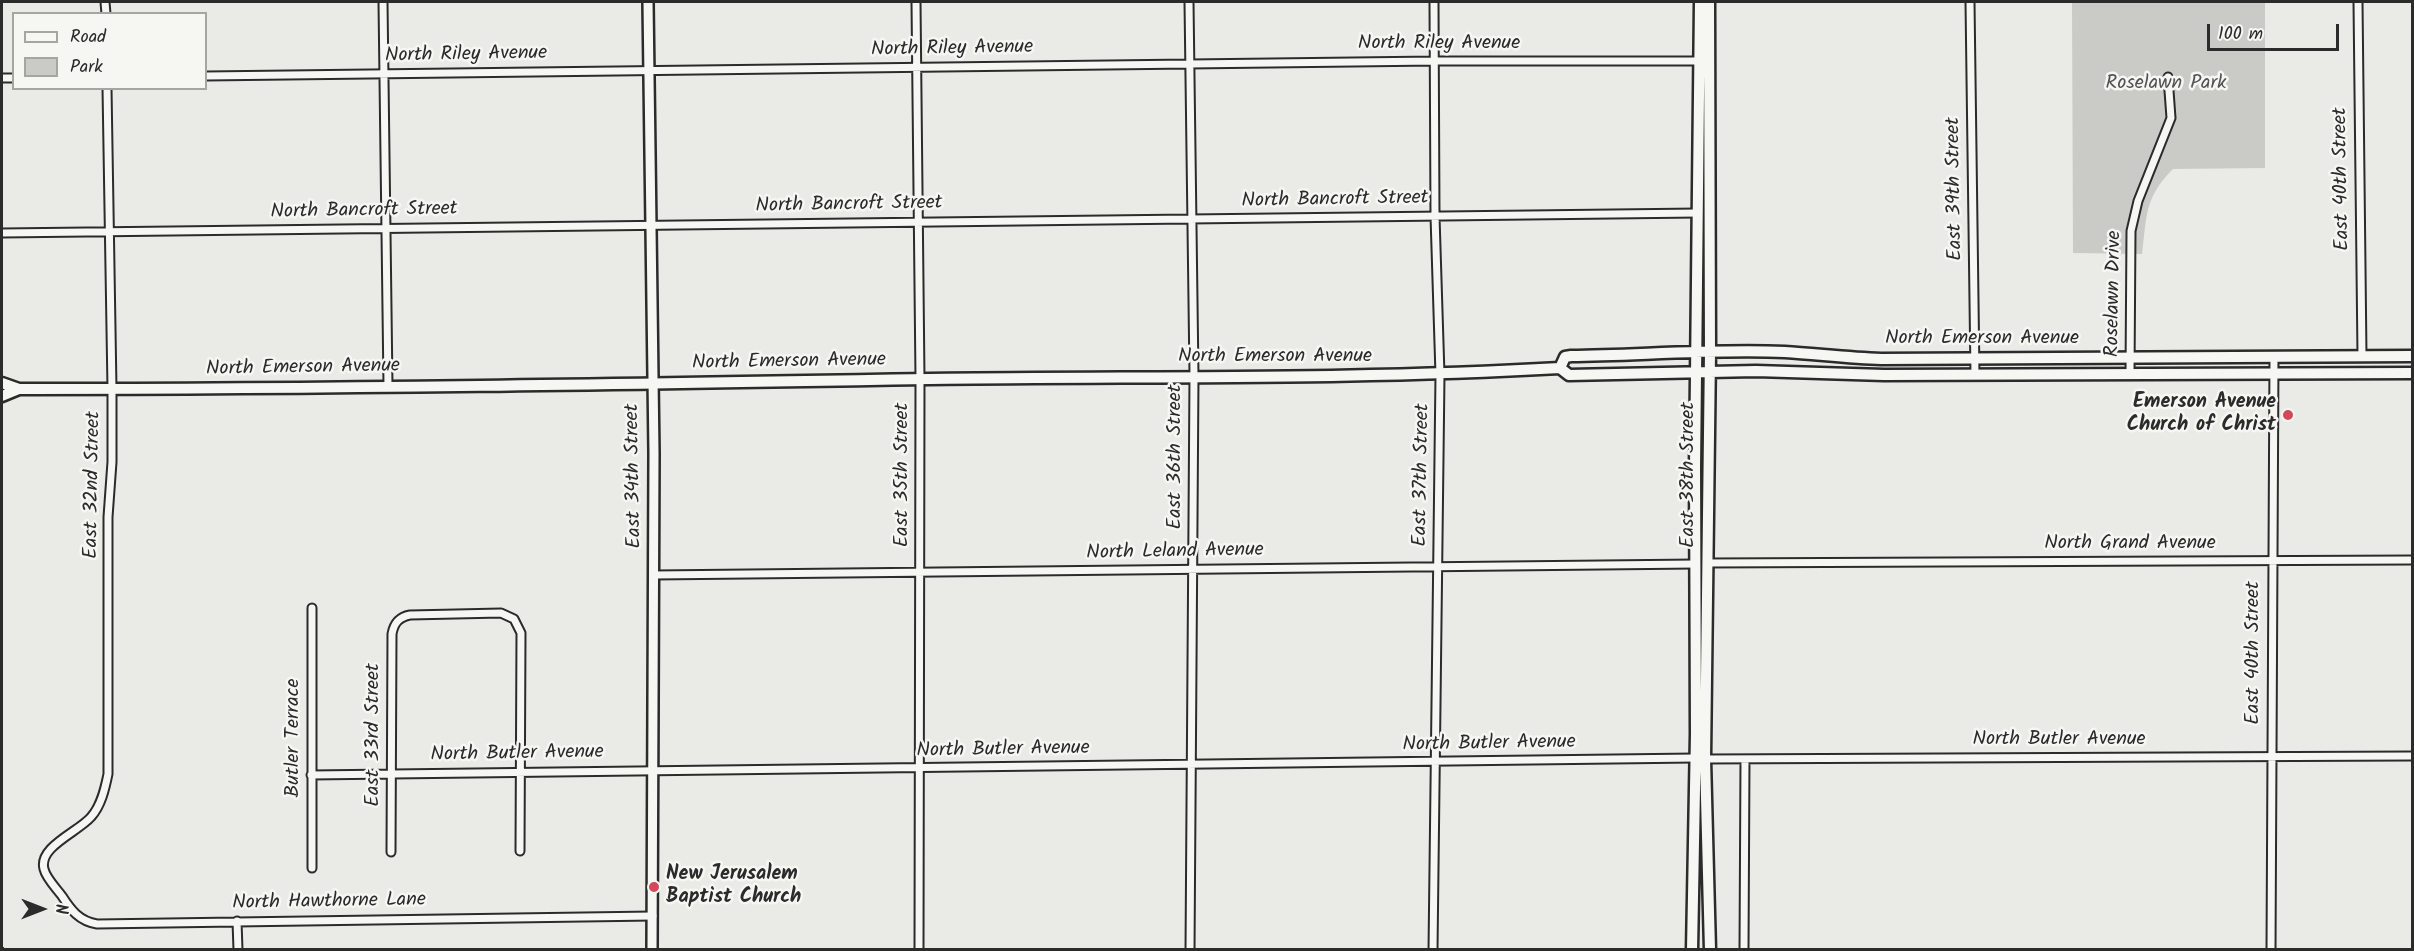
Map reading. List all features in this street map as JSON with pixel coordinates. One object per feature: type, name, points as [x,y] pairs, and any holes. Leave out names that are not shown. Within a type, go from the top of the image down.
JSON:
[{"type":"main road","name":"East 34th Street","points":[[648,2],[654,575],[652,950]]},
{"type":"main road","name":"East 38th Street","points":[[1700,2],[1695,467],[1702,563]]},
{"type":"main road","name":"East 38th Street","points":[[1692,950],[1700,759],[1702,563],[1710,353],[1709,2]]},
{"type":"main road","name":"North Emerson Avenue","points":[[1560,368],[1565,357],[1571,356],[1697,353],[1786,352],[1864,358],[2412,356]]},
{"type":"main road","name":"North Emerson Avenue","points":[[2,383],[19,389],[652,384],[1194,376],[1440,375],[1560,368],[1569,375],[1697,372],[1975,375],[2412,373]]},
{"type":"main road","name":"North Emerson Avenue","points":[[2,396],[19,389]]},
{"type":"main road","name":"East 38th Street","points":[[1700,759],[1710,950]]},
{"type":"street","points":[[383,2],[388,386]]},
{"type":"street","name":"East 35th Street","points":[[916,2],[921,572],[919,950]]},
{"type":"street","name":"East 36th Street","points":[[1189,2],[1194,376],[1190,950]]},
{"type":"street","name":"East 37th Street","points":[[1433,950],[1440,375],[1435,216],[1434,2]]},
{"type":"street","name":"East 39th Street","points":[[1970,2],[1975,375]]},
{"type":"street","name":"East 40th Street","points":[[2358,2],[2362,356]]},
{"type":"street","name":"North Riley Avenue","points":[[207,76],[1435,61],[1700,61]]},
{"type":"street","name":"Roselawn Drive","points":[[2130,375],[2131,231],[2139,201],[2171,118],[2169,77]]},
{"type":"street","name":"East 32nd Street","points":[[45,857],[50,849],[82,826],[93,815],[108,774],[108,517],[112,462],[112,389],[107,90]]},
{"type":"street","name":"North Bancroft Street","points":[[2,232],[1698,213]]},
{"type":"street","name":"East 40th Street","points":[[2271,950],[2274,357]]},
{"type":"street","name":"North Grand Avenue","points":[[1847,563],[2412,560]]},
{"type":"street","name":"North Leland Avenue","points":[[654,575],[1847,563]]},
{"type":"street","name":"Butler Terrace","points":[[312,608],[312,868]]},
{"type":"street","name":"East 33rd Street","points":[[391,852],[392,634],[399,620],[413,614],[501,613],[515,621],[520,633],[520,771]]},
{"type":"street","name":"North Butler Avenue","points":[[311,775],[1700,759],[2412,756]]},
{"type":"street","points":[[1744,950],[1745,759]]},
{"type":"street","points":[[520,771],[520,851]]},
{"type":"street","name":"North Hawthorne Lane","points":[[45,857],[45,873],[73,912],[90,923],[653,916]]},
{"type":"street","points":[[237,921],[238,950]]},
{"type":"green space","name":"Roselawn Park","points":[[2072,2],[2265,2],[2265,168],[2173,169],[2157,189],[2148,208],[2142,254],[2073,253]]},
{"type":"place","name":"Emerson Avenue Church of Christ","points":[[2288,415]]},
{"type":"place","name":"New Jerusalem Baptist Church","points":[[654,887]]}]
